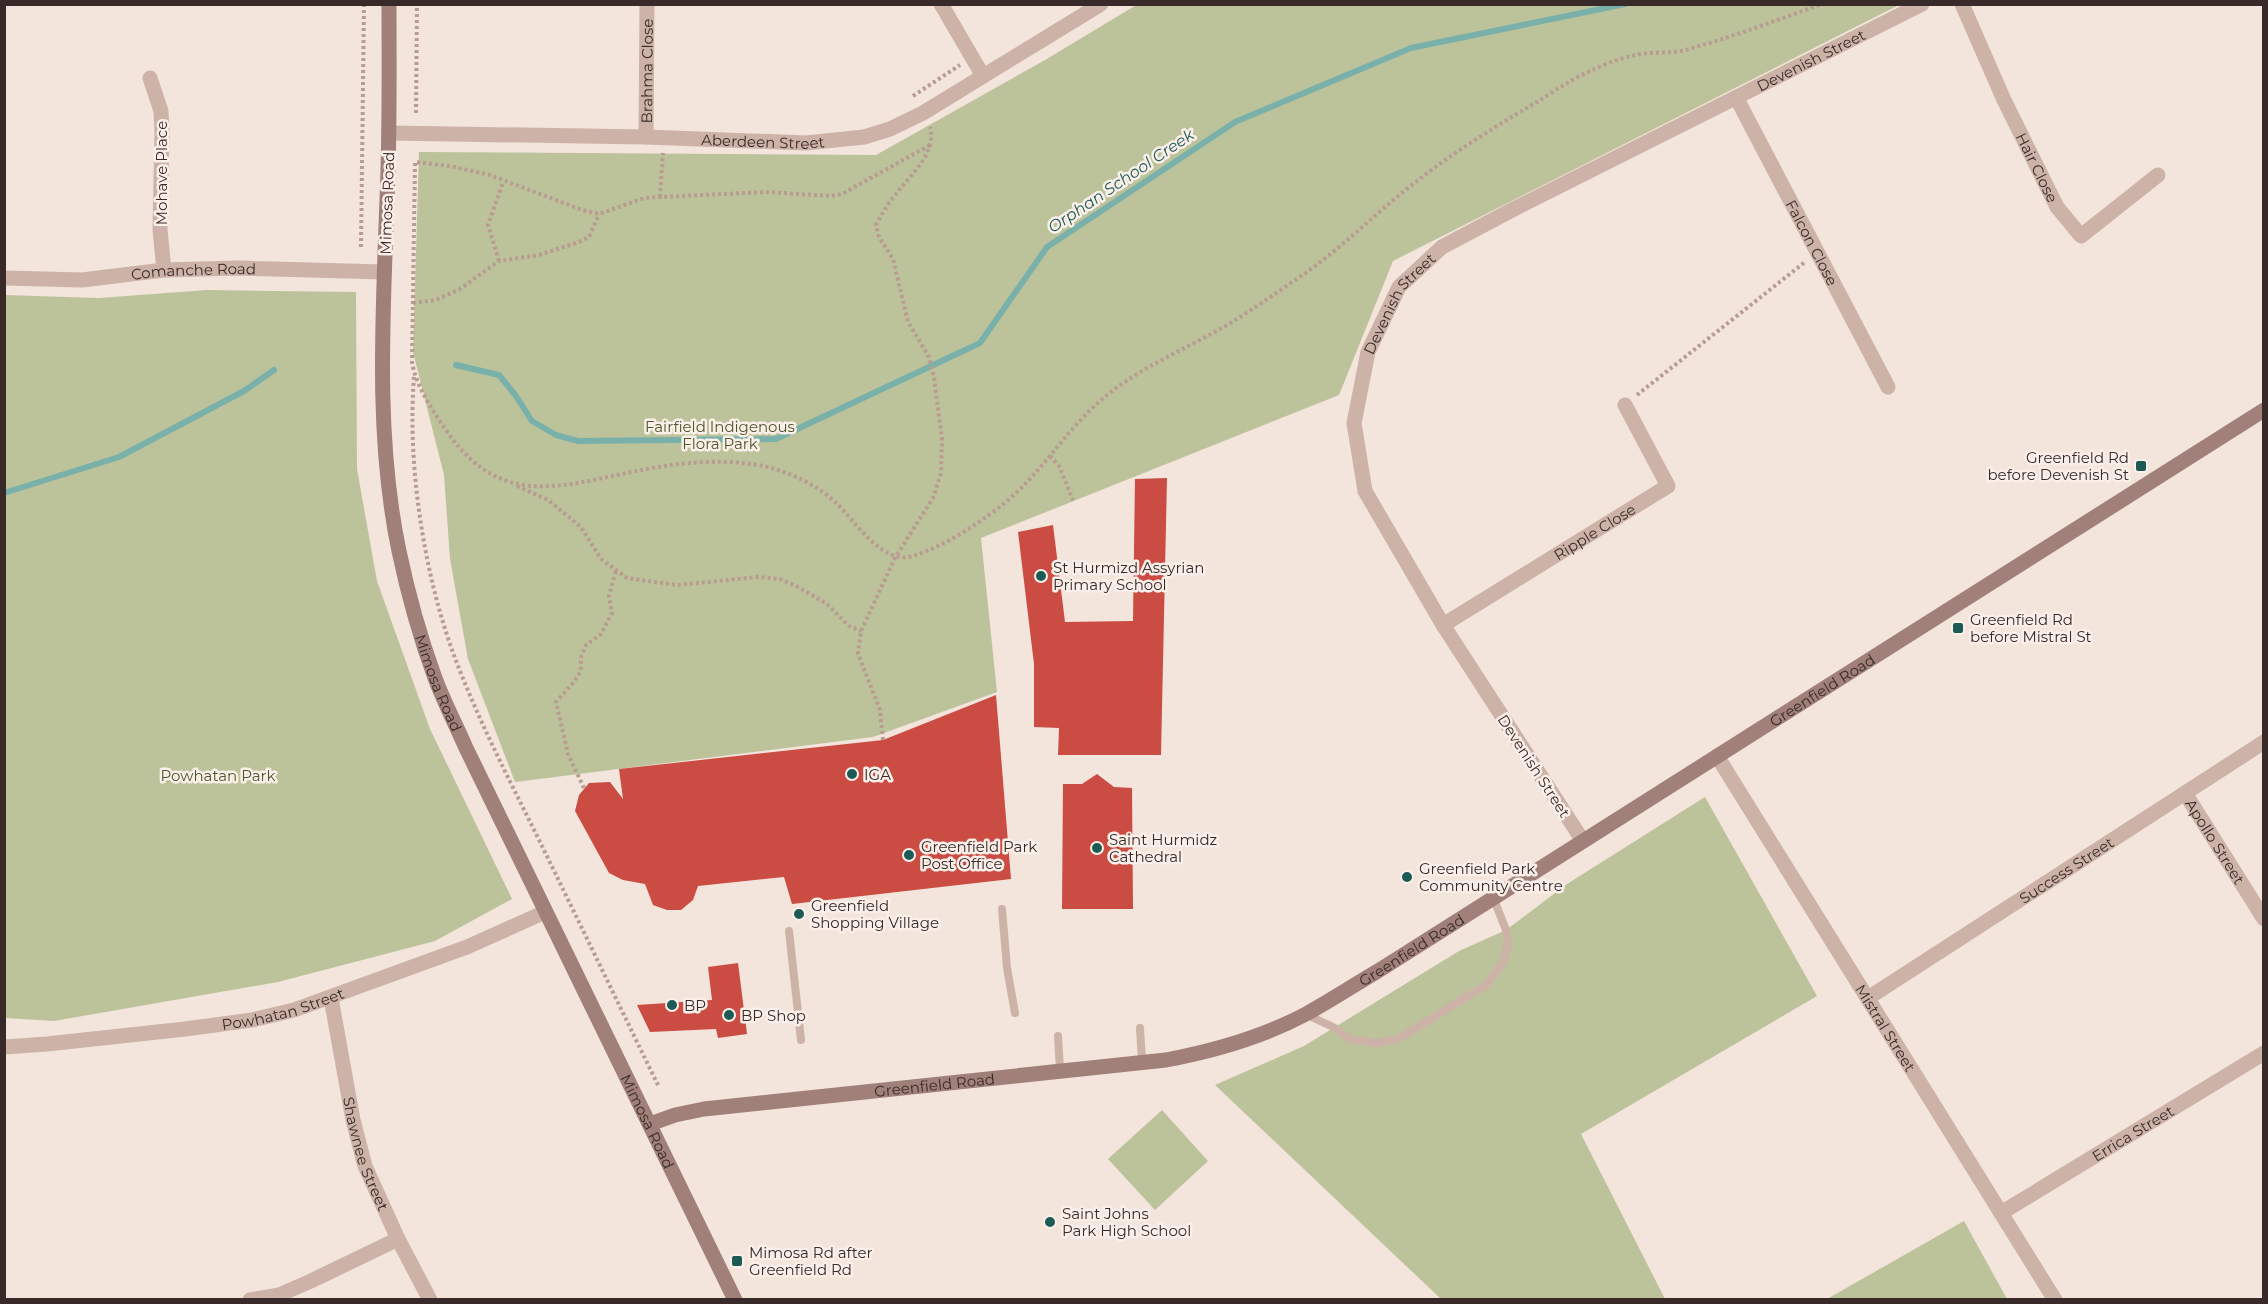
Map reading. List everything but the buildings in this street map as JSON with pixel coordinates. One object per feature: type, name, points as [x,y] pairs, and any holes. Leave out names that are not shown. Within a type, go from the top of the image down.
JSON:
[{"type":"street","name":"Mimosa Road","points":[[389,4],[389,134],[384,272],[385,433],[398,550],[414,615],[435,679],[466,748],[735,1299]]},
{"type":"street","name":"Brahma Close","points":[[646,137],[647,4]]},
{"type":"street","points":[[940,4],[983,76]]},
{"type":"street","name":"Aberdeen Street","points":[[389,134],[646,137],[807,143],[864,137],[890,129],[923,112],[1101,4]]},
{"type":"street","name":"Devenish Street","points":[[1582,841],[1443,625],[1365,491],[1354,423],[1368,352],[1399,287],[1442,248],[1512,210],[1737,99],[1922,4]]},
{"type":"street","name":"Hair Close","points":[[1962,4],[2004,100],[2057,207],[2081,236],[2158,175]]},
{"type":"street","name":"Mohave Place","points":[[150,78],[160,111],[162,132],[160,230],[164,270]]},
{"type":"street","name":"Falcon Close","points":[[1737,99],[1888,387]]},
{"type":"street","name":"Comanche Road","points":[[4,278],[82,280],[164,270],[239,268],[384,272]]},
{"type":"street","name":"Ripple Close","points":[[1443,625],[1668,486],[1625,405]]},
{"type":"street","name":"Greenfield Road","points":[[650,1124],[675,1115],[704,1109],[1200,1054],[1260,1034],[1305,1014],[1378,971],[2264,410]]},
{"type":"street","name":"Success Street","points":[[1868,998],[2264,742]]},
{"type":"street","name":"Mistral Street","points":[[1717,756],[2055,1299]]},
{"type":"street","name":"Apollo Street","points":[[2185,793],[2264,919]]},
{"type":"street","name":"Powhatan Street","points":[[4,1047],[58,1043],[252,1020],[294,1010],[467,947],[545,912]]},
{"type":"street","name":"Shawnee Street","points":[[331,998],[352,1120],[365,1166],[398,1239],[430,1299]]},
{"type":"street","name":"Errica Street","points":[[2001,1212],[2264,1053]]},
{"type":"street","points":[[250,1299],[279,1294],[300,1286],[398,1239]]},
{"type":"lane","points":[[1305,1014],[1335,1028],[1350,1039],[1376,1043],[1398,1039],[1486,986],[1503,962],[1508,945],[1506,930],[1492,897]]},
{"type":"lane","points":[[1002,909],[1007,968],[1015,1013]]},
{"type":"lane","points":[[789,931],[801,1040]]},
{"type":"lane","points":[[1140,1028],[1142,1062]]},
{"type":"lane","points":[[1058,1036],[1060,1071]]},
{"type":"path","points":[[361,248],[364,4]]},
{"type":"path","points":[[416,113],[417,4]]},
{"type":"path","points":[[515,484],[549,487],[582,484],[658,467],[692,463],[732,462],[768,467],[801,479],[833,500],[875,544],[895,558],[908,558],[965,532],[1022,488],[1072,429],[1106,396],[1156,363],[1225,326],[1297,279],[1357,234],[1418,180],[1486,133],[1583,74],[1637,54],[1681,51],[1822,4]]},
{"type":"path","points":[[913,96],[972,57]]},
{"type":"path","points":[[883,740],[880,710],[858,654],[861,631],[895,558],[933,498],[941,473],[942,439],[934,376],[929,357],[908,322],[893,259],[879,237],[876,225],[900,188],[915,173],[930,145],[931,129]]},
{"type":"path","points":[[660,197],[663,138]]},
{"type":"path","points":[[658,1085],[487,732],[455,658],[437,600],[425,544],[414,461],[412,362],[415,162],[450,166],[490,176],[598,214],[644,198],[766,192],[831,196],[842,194],[930,145]]},
{"type":"path","points":[[499,261],[488,225],[503,182]]},
{"type":"path","points":[[413,303],[436,300],[460,289],[499,261],[540,255],[579,242],[589,237],[598,214]]},
{"type":"path","points":[[1625,405],[1817,252]]},
{"type":"path","points":[[414,376],[442,425],[463,454],[487,473],[548,500],[581,527],[601,559],[627,578],[656,584],[677,585],[758,577],[780,579],[798,586],[827,604],[849,626],[861,631]]},
{"type":"path","points":[[1050,456],[1059,466],[1073,500]]},
{"type":"path","points":[[584,788],[568,754],[556,702],[581,671],[581,657],[586,645],[601,634],[612,613],[609,596],[616,569]]},
{"type":"green space","name":"Fairfield Indigenous Flora Park","points":[[1138,4],[1899,5],[1393,261],[1339,395],[981,538],[997,692],[873,737],[515,782],[468,659],[450,559],[444,475],[413,352],[419,152],[876,155],[1045,60]]},
{"type":"green space","name":"Powhatan Park","points":[[207,290],[356,292],[357,469],[377,581],[430,729],[512,899],[435,941],[278,982],[54,1021],[5,1018],[5,295],[99,298]]},
{"type":"green space","points":[[1705,797],[1817,996],[1581,1134],[1665,1299],[1441,1299],[1215,1085],[1304,1046],[1459,951],[1506,930],[1567,884]]},
{"type":"green space","points":[[1162,1110],[1208,1161],[1155,1210],[1108,1159]]},
{"type":"green space","points":[[1964,1221],[2007,1299],[1827,1299]]},
{"type":"waterway","name":"Orphan School Creek","points":[[456,365],[499,375],[532,421],[556,435],[578,441],[776,439],[980,343],[1047,247],[1235,122],[1411,48],[1625,4]]},
{"type":"waterway","name":"Orphan School Creek","points":[[4,493],[119,457],[244,391],[274,370]]},
{"type":"place","name":"Greenfield Rd before Devenish St","points":[[2141,466]]},
{"type":"place","name":"St Hurmizd Assyrian Primary School","points":[[1041,576]]},
{"type":"place","name":"Greenfield Rd before Mistral St","points":[[1958,628]]},
{"type":"place","name":"IGA","points":[[852,774]]},
{"type":"place","name":"Saint Hurmidz Cathedral","points":[[1097,848]]},
{"type":"place","name":"Greenfield Park Post Office","points":[[909,855]]},
{"type":"place","name":"Greenfield Park Community Centre","points":[[1407,877]]},
{"type":"place","name":"Greenfield Shopping Village","points":[[799,914]]},
{"type":"place","name":"BP","points":[[672,1005]]},
{"type":"place","name":"BP Shop","points":[[729,1015]]},
{"type":"place","name":"Saint Johns Park High School","points":[[1050,1222]]},
{"type":"place","name":"Mimosa Rd after Greenfield Rd","points":[[737,1261]]}]
